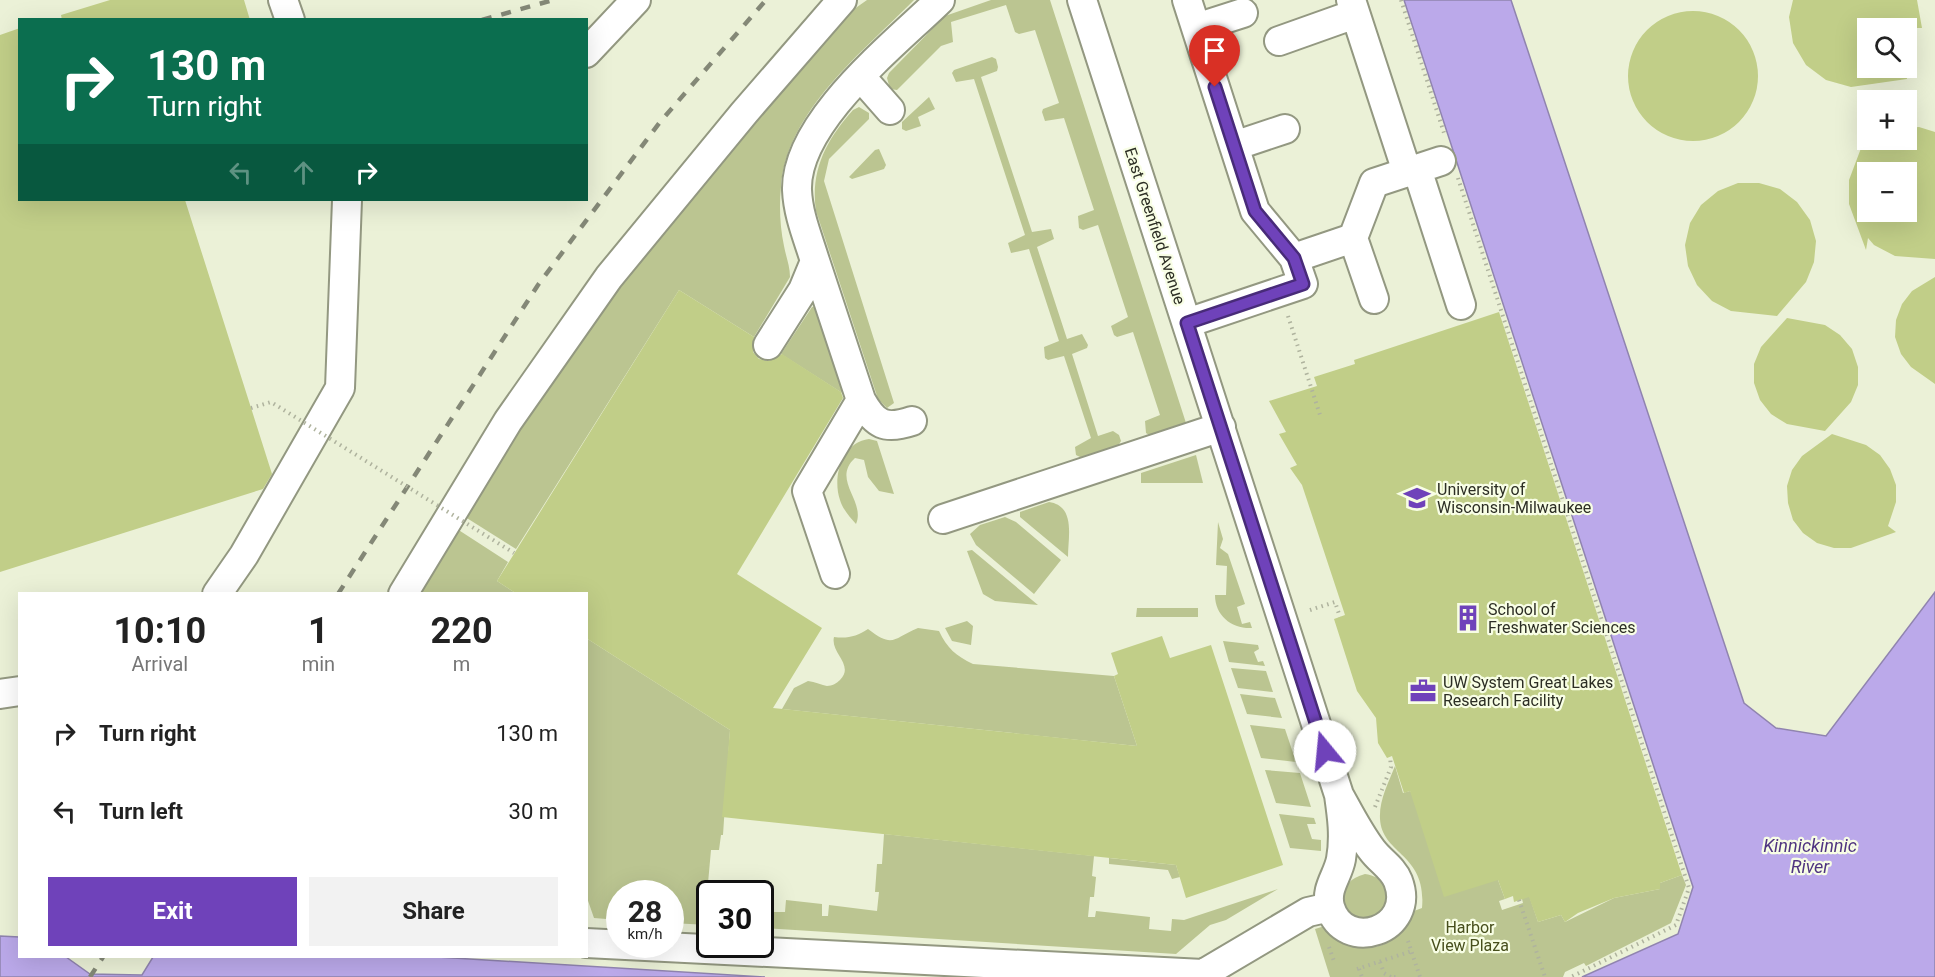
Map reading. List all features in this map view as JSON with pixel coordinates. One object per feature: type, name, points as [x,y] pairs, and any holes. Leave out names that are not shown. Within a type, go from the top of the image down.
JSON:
[{"type":"street","points":[[284,0],[289,18]]},
{"type":"street","points":[[588,51],[636,0]]},
{"type":"street","points":[[404,592],[508,421],[609,277],[744,113],[842,0]]},
{"type":"street","points":[[912,421],[897,426],[882,424],[871,417],[861,400],[802,222],[797,189],[800,170],[818,127],[835,103],[940,0]]},
{"type":"street","name":"East Greenfield Avenue","points":[[1082,0],[1339,795],[1368,844],[1393,871],[1398,881],[1401,904],[1393,920]]},
{"type":"street","points":[[1186,0],[1255,211],[1294,258],[1303,284],[1187,323]]},
{"type":"street","points":[[1279,40],[1353,7],[1433,162],[1461,304]]},
{"type":"street","points":[[1196,28],[1243,13]]},
{"type":"street","points":[[861,77],[890,111]]},
{"type":"street","points":[[1234,146],[1285,129]]},
{"type":"street","points":[[1374,300],[1353,238],[1374,183],[1433,162]]},
{"type":"street","points":[[218,592],[244,555],[340,388],[347,201]]},
{"type":"street","points":[[1294,258],[1353,238]]},
{"type":"street","points":[[768,345],[803,290],[816,261]]},
{"type":"street","points":[[835,574],[807,491],[861,400]]},
{"type":"street","points":[[943,519],[1221,427]]},
{"type":"street","points":[[0,694],[18,691]]},
{"type":"street","name":"East Greenfield Avenue","points":[[1330,907],[1330,888],[1340,866],[1343,843],[1339,795]]},
{"type":"street","points":[[588,943],[1203,974],[1308,912],[1330,907],[1336,918],[1356,932],[1379,930],[1393,920]]},
{"type":"path","points":[[1401,0],[1433,162],[1689,888],[1676,925],[1571,977]]},
{"type":"path","points":[[1276,319],[1288,315],[1321,418]]},
{"type":"path","points":[[251,408],[271,402],[514,553]]},
{"type":"path","points":[[1310,610],[1335,602],[1340,617]]},
{"type":"path","points":[[1373,810],[1391,767],[1390,757]]},
{"type":"path","points":[[1519,900],[1545,977]]},
{"type":"path","points":[[1393,920],[1406,934],[1420,977]]},
{"type":"path","points":[[1362,977],[1358,969],[1412,951]]},
{"type":"path","points":[[1380,962],[1384,972],[1392,977],[1400,977]]},
{"type":"green space","points":[[867,0],[914,0],[831,84],[812,108],[797,133],[786,159],[780,194],[780,216],[790,277],[754,337],[679,290],[516,549],[462,515],[626,272],[833,24]]},
{"type":"green space","points":[[991,0],[1050,0],[1186,423],[1149,435],[1146,433],[1145,421],[1160,415],[1133,332],[1117,337],[1111,326],[1128,317],[1098,225],[1083,230],[1079,228],[1078,216],[1094,210],[1064,118],[1045,121],[1042,112],[1043,109],[1059,103],[1035,30],[1019,34],[1015,32],[1006,5],[951,22],[953,42],[941,46],[897,90],[890,89],[887,78],[889,73],[945,16]]},
{"type":"green space","points":[[992,57],[996,59],[997,71],[981,77],[1032,232],[1051,229],[1054,239],[1037,247],[1067,339],[1082,334],[1088,345],[1087,348],[1072,354],[1098,436],[1113,431],[1119,435],[1121,441],[1118,446],[1082,458],[1076,455],[1075,447],[1091,438],[1064,356],[1048,360],[1045,358],[1044,347],[1059,341],[1029,249],[1011,253],[1008,243],[1025,235],[974,79],[956,82],[952,73],[954,70]]},
{"type":"green space","points":[[929,97],[935,109],[918,117],[921,126],[906,131],[902,129],[902,122]]},
{"type":"green space","points":[[859,107],[869,113],[869,119],[829,159],[824,181],[894,403],[887,408],[878,399],[816,211],[816,182],[822,156],[835,132],[853,110]]},
{"type":"green space","points":[[879,149],[886,165],[884,169],[852,179],[849,177],[875,150]]},
{"type":"green space","points":[[817,306],[847,396],[781,354],[812,307]]},
{"type":"green space","points":[[869,439],[877,441],[894,494],[879,491],[868,477],[864,460],[855,458],[846,474],[857,507],[856,524],[840,500],[837,481],[841,462],[846,454],[852,447]]},
{"type":"green space","points":[[1196,455],[1203,483],[1141,483],[1141,473]]},
{"type":"green space","points":[[1049,502],[1058,505],[1067,516],[1069,524],[1068,557],[1020,517],[1020,512]]},
{"type":"green space","points":[[1005,517],[1016,522],[1061,560],[1034,594],[976,545],[970,534],[980,525]]},
{"type":"green space","points":[[1218,522],[1223,539],[1220,548],[1228,554],[1245,604],[1237,607],[1242,624],[1250,622],[1252,628],[1232,624],[1221,615],[1218,609],[1215,595],[1226,595],[1227,566],[1216,565]]},
{"type":"green space","points":[[454,527],[508,562],[497,581],[514,592],[422,592],[419,582]]},
{"type":"green space","points":[[972,550],[1038,605],[995,601],[983,594],[967,551]]},
{"type":"green space","points":[[1137,608],[1198,608],[1198,617],[1136,617]]},
{"type":"green space","points":[[967,621],[973,626],[971,645],[952,641],[945,628]]},
{"type":"green space","points":[[918,628],[939,631],[953,651],[973,664],[1114,676],[1137,746],[782,709],[794,688],[808,681],[827,686],[834,684],[844,675],[844,664],[835,648],[834,637],[844,638],[868,629],[883,639],[893,640]]},
{"type":"green space","points":[[588,639],[730,730],[723,835],[721,835],[719,850],[711,850],[708,880],[696,880],[696,924],[684,924],[684,880],[606,880],[606,919],[594,918],[588,901]]},
{"type":"green space","points":[[1223,641],[1258,645],[1259,649],[1254,652],[1258,662],[1263,661],[1265,666],[1229,662]]},
{"type":"green space","points":[[1231,668],[1266,671],[1273,692],[1238,688]]},
{"type":"green space","points":[[1240,694],[1275,698],[1282,718],[1247,714]]},
{"type":"green space","points":[[1250,725],[1285,729],[1296,762],[1261,758]]},
{"type":"green space","name":"Harbor View Plaza","points":[[1395,766],[1403,793],[1410,791],[1498,880],[1505,899],[1499,901],[1502,910],[1523,903],[1522,899],[1528,892],[1538,922],[1561,915],[1565,922],[1614,898],[1660,889],[1660,883],[1682,875],[1686,885],[1671,923],[1586,966],[1584,963],[1565,972],[1563,977],[1330,977],[1315,929],[1328,925],[1360,945],[1373,947],[1395,937],[1414,911],[1422,908],[1422,890],[1418,876],[1388,840],[1380,819],[1382,799]]},
{"type":"green space","points":[[1265,770],[1300,773],[1311,807],[1276,803]]},
{"type":"green space","points":[[1279,814],[1314,818],[1316,824],[1307,824],[1312,839],[1321,840],[1321,851],[1290,848]]},
{"type":"green space","points":[[884,834],[1094,856],[1092,876],[1096,877],[1094,897],[1090,897],[1088,917],[1095,917],[1096,911],[1150,917],[1149,929],[1171,931],[1172,919],[1184,920],[1278,889],[1226,920],[1210,925],[1176,954],[774,929],[774,912],[785,912],[786,900],[822,904],[822,916],[828,916],[829,905],[877,911],[879,892],[875,892],[877,864],[882,864]]},
{"type":"green space","points":[[1109,858],[1176,865],[1180,877],[1172,879],[1168,870],[1109,864]]},
{"type":"green space","points":[[1365,874],[1376,877],[1382,882],[1391,899],[1371,922],[1349,915],[1344,901],[1347,885]]},
{"type":"water","name":"Kinnickinnic River","points":[[1404,0],[1511,0],[1744,703],[1776,728],[1826,736],[1935,592],[1935,977],[1582,977],[1678,934],[1693,887]]},
{"type":"water","points":[[0,936],[18,937],[18,958],[67,958],[90,974],[142,975],[152,958],[453,958],[765,977],[0,977]]},
{"type":"building","points":[[110,0],[244,0],[249,18],[62,18],[61,15]]},
{"type":"building","points":[[1793,0],[1917,0],[1922,28],[1917,28],[1917,18],[1857,18],[1857,78],[1907,79],[1851,87],[1826,80],[1806,65],[1793,43],[1789,17]]},
{"type":"building","points":[[1693,11],[1718,16],[1739,30],[1753,51],[1758,76],[1753,101],[1739,122],[1718,136],[1693,141],[1668,136],[1647,122],[1633,101],[1628,76],[1633,51],[1647,30],[1668,16]]},
{"type":"building","points":[[18,29],[18,201],[185,201],[272,474],[263,489],[0,572],[0,35]]},
{"type":"building","points":[[1917,127],[1935,132],[1935,259],[1895,256],[1874,245],[1868,238],[1866,250],[1849,204],[1849,180],[1860,150],[1917,150]]},
{"type":"building","points":[[1738,183],[1759,183],[1780,189],[1797,202],[1810,220],[1816,241],[1814,262],[1806,282],[1777,316],[1731,311],[1712,301],[1697,285],[1688,266],[1685,245],[1690,223],[1701,205],[1718,191]]},
{"type":"building","points":[[1935,277],[1935,384],[1911,367],[1901,354],[1895,337],[1896,320],[1902,304],[1912,291]]},
{"type":"building","points":[[679,290],[754,337],[753,352],[759,359],[768,361],[782,354],[841,392],[843,398],[737,574],[822,628],[773,708],[1137,746],[1114,676],[1118,674],[1111,653],[1162,636],[1170,658],[1211,645],[1283,865],[1186,898],[1176,865],[722,817],[730,730],[588,639],[588,592],[514,592],[497,581]]},
{"type":"building","name":"School of Freshwater Sciences","points":[[1499,312],[1682,875],[1660,883],[1660,889],[1614,898],[1578,913],[1565,922],[1561,915],[1538,922],[1529,897],[1514,902],[1513,896],[1505,899],[1498,880],[1444,897],[1410,791],[1404,793],[1392,756],[1387,758],[1378,743],[1376,718],[1357,691],[1334,619],[1345,615],[1302,485],[1290,468],[1297,465],[1279,434],[1286,432],[1269,401],[1317,386],[1314,377],[1355,364],[1354,360]]},
{"type":"building","points":[[1787,318],[1825,325],[1840,335],[1852,349],[1858,367],[1858,385],[1851,402],[1825,431],[1787,424],[1771,414],[1760,400],[1754,383],[1754,364],[1761,347]]},
{"type":"building","points":[[1832,434],[1866,445],[1880,455],[1890,469],[1896,485],[1896,502],[1888,526],[1896,532],[1851,548],[1834,548],[1817,543],[1803,533],[1793,520],[1788,503],[1787,486],[1792,470],[1802,456]]},
{"type":"railway","points":[[489,18],[553,0]]},
{"type":"railway","points":[[339,592],[538,285],[660,122],[766,0]]},
{"type":"railway","points":[[90,977],[102,958]]},
{"type":"place","name":"University of Wisconsin-Milwaukee","points":[[1417,498]]},
{"type":"place","name":"School of Freshwater Sciences","points":[[1468,618]]},
{"type":"place","name":"UW System Great Lakes Research Facility","points":[[1423,691]]},
{"type":"route","points":[[1215,87],[1255,211],[1294,258],[1303,284],[1187,323],[1292,642],[1325,751]]}]
